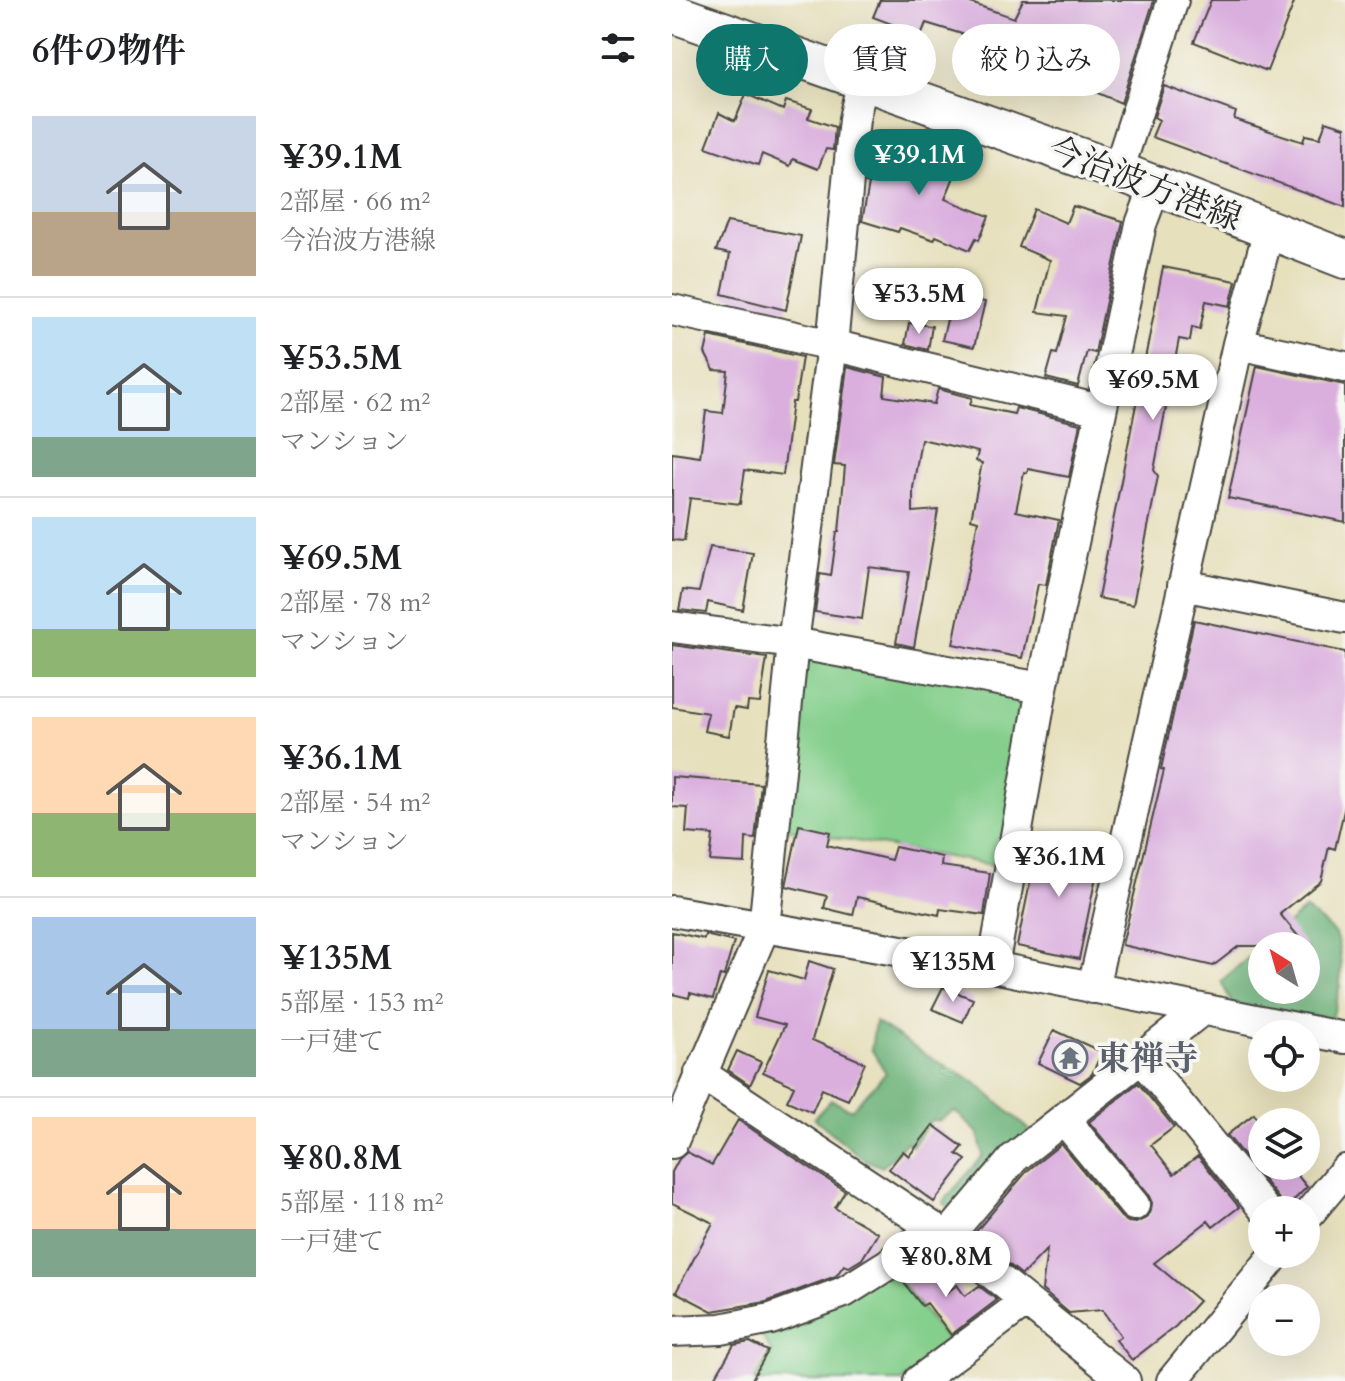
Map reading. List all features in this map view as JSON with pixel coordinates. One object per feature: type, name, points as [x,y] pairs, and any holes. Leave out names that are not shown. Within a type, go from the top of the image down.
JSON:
[{"type":"main road","name":"今治波方港線","points":[[672,13],[824,66]]},
{"type":"main road","name":"今治波方港線","points":[[910,96],[1118,171],[1269,230],[1344,254]]},
{"type":"street","points":[[1118,171],[1173,0]]},
{"type":"street","points":[[675,1128],[764,928],[793,643],[832,345],[854,119],[859,96]]},
{"type":"street","points":[[993,967],[1042,688],[1141,224],[1155,187]]},
{"type":"street","points":[[1093,988],[1238,344],[1269,230]]},
{"type":"street","points":[[672,310],[1100,410]]},
{"type":"street","points":[[1238,344],[1345,367]]},
{"type":"street","points":[[1183,585],[1345,618]]},
{"type":"street","points":[[672,627],[793,643],[1042,688]]},
{"type":"street","points":[[672,911],[993,967],[1345,1038]]},
{"type":"street","points":[[672,1331],[721,1329],[771,1319],[844,1292],[941,1233],[1014,1158],[1202,1010]]},
{"type":"street","points":[[1141,1058],[1254,1196]]},
{"type":"street","points":[[700,1073],[941,1233],[1125,1381]]},
{"type":"street","points":[[1064,1119],[1134,1205]]},
{"type":"street","points":[[1320,1200],[1345,1170]]},
{"type":"street","points":[[1172,1381],[1265,1268]]},
{"type":"street","points":[[919,1381],[1025,1302]]},
{"type":"green space","points":[[814,654],[1036,693],[1005,867],[775,827],[805,662]]},
{"type":"green space","points":[[1305,909],[1335,934],[1340,954],[1340,977],[1331,1020],[1232,1004],[1221,981],[1248,958],[1248,1004],[1320,1004],[1320,932],[1278,932]]},
{"type":"green space","points":[[875,1022],[975,1082],[1033,1133],[956,1215],[943,1202],[983,1156],[978,1133],[955,1111],[938,1121],[931,1120],[912,1147],[907,1142],[882,1167],[863,1159],[814,1118],[831,1100],[851,1110],[886,1073],[871,1049]]},
{"type":"green space","points":[[890,1269],[952,1346],[902,1381],[754,1381],[772,1352],[758,1330]]},
{"type":"building","points":[[880,0],[962,0],[1014,18],[1023,0],[1154,0],[1121,103],[1104,96],[1120,96],[1120,24],[952,24],[952,31],[936,24],[892,24],[873,17]]},
{"type":"building","points":[[1211,0],[1295,0],[1267,71],[1194,42]]},
{"type":"building","points":[[1164,86],[1236,112],[1234,119],[1303,142],[1305,135],[1320,138],[1326,121],[1345,127],[1345,207],[1152,137],[1159,120],[1154,117]]},
{"type":"building","points":[[745,96],[783,110],[786,101],[812,109],[808,118],[835,127],[833,150],[826,149],[818,169],[793,159],[790,166],[762,154],[758,165],[706,147],[719,113],[735,121]]},
{"type":"building","points":[[886,139],[960,162],[945,199],[989,216],[979,240],[976,238],[970,250],[936,236],[934,240],[900,228],[898,232],[862,221],[869,184],[866,183]]},
{"type":"building","points":[[1073,206],[1123,221],[1095,353],[1087,351],[1078,386],[1046,378],[1053,353],[1057,354],[1067,316],[1037,312],[1050,260],[1019,247],[1034,209],[1066,223]]},
{"type":"building","points":[[727,222],[801,236],[786,310],[722,294],[730,254],[716,251]]},
{"type":"building","points":[[1163,267],[1236,281],[1230,306],[1206,301],[1200,329],[1192,327],[1190,341],[1179,339],[1154,470],[1158,476],[1133,605],[1098,598]]},
{"type":"building","points":[[953,296],[985,302],[974,347],[942,340]]},
{"type":"building","points":[[909,323],[932,326],[928,350],[905,344]]},
{"type":"building","points":[[709,336],[802,357],[795,402],[792,402],[783,475],[745,470],[740,504],[690,498],[684,541],[672,540],[672,453],[700,457],[706,411],[723,413],[728,371],[714,370],[705,353]]},
{"type":"building","points":[[1257,366],[1345,385],[1345,522],[1228,498]]},
{"type":"building","points":[[847,367],[886,377],[884,396],[934,404],[938,389],[972,398],[970,405],[1014,414],[1016,408],[1080,424],[1069,477],[1028,469],[1027,473],[1024,472],[1016,511],[1059,520],[1046,585],[1038,584],[1022,658],[953,644],[978,521],[971,519],[982,463],[976,461],[978,452],[921,439],[913,488],[913,512],[938,510],[914,647],[896,643],[909,572],[869,567],[862,619],[815,612],[820,574],[831,576],[839,532],[845,466],[834,465]]},
{"type":"building","points":[[710,547],[753,553],[743,610],[708,602],[706,613],[679,610],[683,590],[699,592]]},
{"type":"building","points":[[1194,620],[1345,652],[1345,806],[1335,849],[1329,847],[1321,881],[1280,914],[1295,932],[1248,932],[1248,946],[1239,946],[1213,966],[1122,945],[1164,770],[1161,769]]},
{"type":"building","points":[[672,645],[767,658],[760,703],[748,702],[747,710],[734,708],[729,736],[704,731],[708,713],[672,707]]},
{"type":"building","points":[[672,777],[761,784],[755,839],[746,838],[745,863],[710,861],[713,835],[686,833],[688,808],[672,807]]},
{"type":"building","points":[[799,825],[830,832],[827,845],[891,860],[895,847],[942,857],[941,866],[990,873],[984,915],[940,909],[939,915],[857,897],[853,915],[824,908],[827,896],[786,886]]},
{"type":"building","points":[[1039,839],[1101,852],[1079,959],[1017,946]]},
{"type":"building","points":[[672,932],[734,942],[713,999],[690,993],[689,998],[672,994]]},
{"type":"building","points":[[809,961],[833,969],[812,1040],[865,1063],[848,1100],[822,1089],[812,1112],[787,1101],[794,1086],[763,1072],[785,1025],[755,1017],[769,970],[804,980]]},
{"type":"building","points":[[943,987],[973,999],[963,1022],[932,1009]]},
{"type":"building","name":"東禅寺","points":[[1054,1030],[1102,1052],[1092,1074],[1080,1083],[1038,1063]]},
{"type":"building","points":[[737,1051],[761,1062],[750,1085],[728,1070]]},
{"type":"building","points":[[1138,1083],[1174,1127],[1151,1145],[1174,1174],[1198,1156],[1239,1207],[1213,1227],[1208,1221],[1154,1263],[1199,1301],[1176,1326],[1132,1360],[1116,1340],[1121,1336],[1102,1310],[1069,1313],[1042,1290],[1047,1249],[1022,1275],[973,1235],[1027,1171],[1061,1144],[1121,1217],[1136,1223],[1146,1218],[1152,1203],[1148,1194],[1089,1122]]},
{"type":"building","points":[[1248,1119],[1248,1161],[1227,1135]]},
{"type":"building","points":[[738,1120],[845,1191],[835,1208],[878,1233],[862,1259],[849,1267],[844,1265],[836,1276],[766,1302],[712,1311],[676,1292],[713,1223],[672,1203],[672,1172],[687,1152],[712,1165]]},
{"type":"building","points":[[933,1125],[963,1147],[957,1154],[966,1160],[934,1202],[889,1169],[903,1151],[909,1156]]},
{"type":"building","points":[[1264,1180],[1301,1180],[1307,1187],[1298,1196],[1277,1196]]},
{"type":"building","points":[[921,1261],[946,1293],[957,1285],[965,1296],[979,1286],[997,1300],[951,1335],[927,1303],[922,1306],[900,1278]]},
{"type":"building","points":[[750,1342],[768,1351],[751,1381],[713,1381],[734,1345]]},
{"type":"place","name":"東禅寺","points":[[1070,1058]]}]
